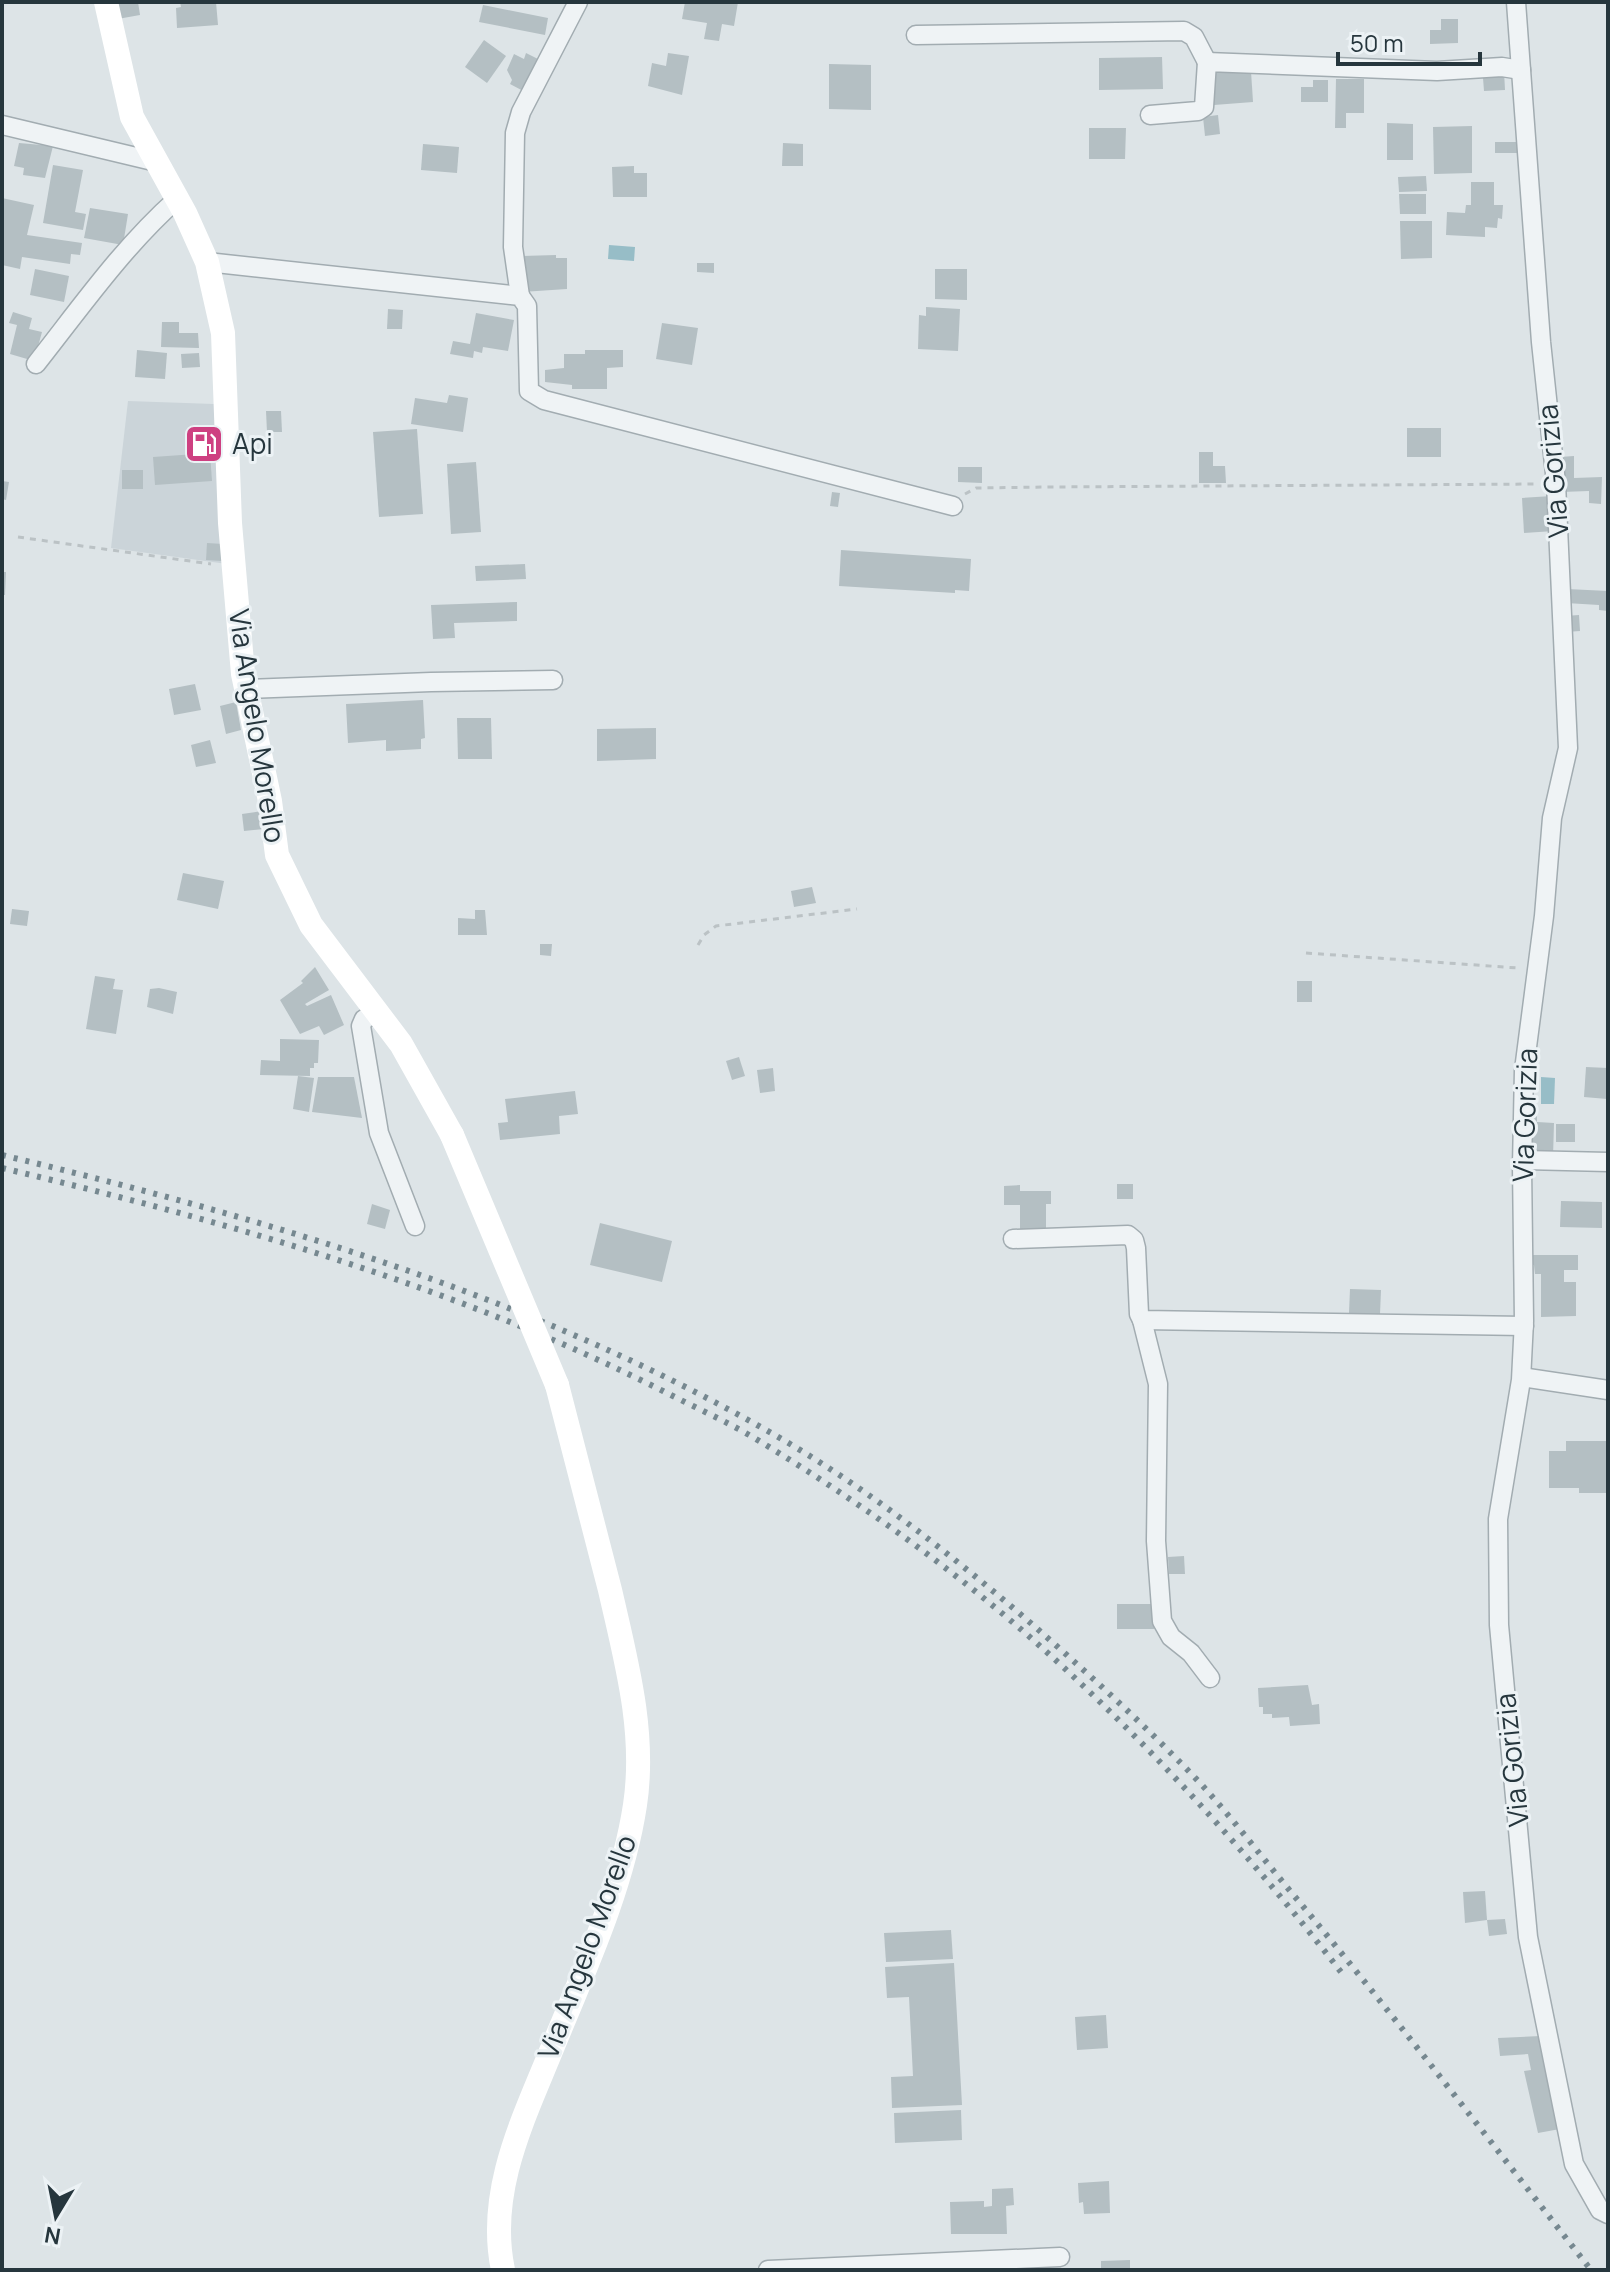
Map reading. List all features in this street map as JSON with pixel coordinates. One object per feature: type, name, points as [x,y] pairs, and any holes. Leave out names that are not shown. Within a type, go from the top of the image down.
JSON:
[{"type":"street","name":"Via Angelo Morello","points":[[106,2],[132,117],[207,262],[223,333],[234,567],[247,689],[270,801],[277,855],[311,925],[401,1044],[452,1135],[557,1385],[634,1700],[638,1780],[629,1833],[616,1881],[531,2098],[507,2170],[497,2218],[503,2270]]},
{"type":"street","points":[[578,2],[521,112],[515,133],[513,247],[520,296],[527,306],[529,391],[544,400],[953,506]]},
{"type":"street","name":"Via Gorizia","points":[[1516,2],[1541,342],[1556,483],[1568,748],[1552,818],[1544,916],[1524,1070],[1522,1377],[1498,1519],[1499,1625],[1528,1937],[1574,2164],[1600,2210],[1608,2214]]},
{"type":"street","points":[[916,35],[1184,31],[1194,37],[1207,62],[1204,107],[1198,111],[1150,115]]},
{"type":"street","points":[[1207,62],[1437,71],[1502,67],[1521,70]]},
{"type":"street","points":[[2,125],[157,162]]},
{"type":"street","points":[[36,364],[119,258],[177,199]]},
{"type":"street","points":[[207,262],[520,296]]},
{"type":"street","points":[[247,689],[553,680]]},
{"type":"street","points":[[377,1013],[364,1019],[361,1026],[379,1133],[415,1226]]},
{"type":"street","points":[[1522,1160],[1608,1162]]},
{"type":"street","points":[[1013,1239],[1128,1235],[1134,1240],[1139,1314],[1158,1384],[1156,1541],[1162,1621],[1171,1637],[1191,1653],[1210,1678]]},
{"type":"street","points":[[1142,1320],[1524,1326]]},
{"type":"street","points":[[1522,1377],[1608,1390]]},
{"type":"street","points":[[768,2270],[1060,2257]]},
{"type":"path","points":[[953,506],[968,491],[976,488],[1401,487],[1556,483]]},
{"type":"path","points":[[18,537],[234,567]]},
{"type":"path","points":[[698,945],[704,935],[716,926],[857,909]]},
{"type":"path","points":[[1306,953],[1537,969]]},
{"type":"shaded area","points":[[128,401],[214,404],[227,564],[111,548]]},
{"type":"water","points":[[609,245],[635,247],[634,261],[608,259]]},
{"type":"water","points":[[1541,1077],[1555,1078],[1554,1104],[1541,1104]]},
{"type":"building","points":[[109,2],[138,2],[140,15],[112,20]]},
{"type":"building","points":[[180,2],[216,2],[218,25],[177,28],[176,8],[181,7]]},
{"type":"building","points":[[685,2],[738,2],[734,26],[722,24],[719,41],[704,39],[707,23],[682,19]]},
{"type":"building","points":[[483,5],[548,18],[545,35],[479,22]]},
{"type":"building","points":[[1441,19],[1458,19],[1458,43],[1430,44],[1430,30],[1441,30]]},
{"type":"building","points":[[484,40],[506,56],[487,83],[465,67]]},
{"type":"building","points":[[526,53],[542,61],[527,93],[510,84],[512,80],[507,70],[514,54],[524,59]]},
{"type":"building","points":[[668,53],[689,56],[682,95],[648,86],[652,63],[666,66]]},
{"type":"building","points":[[1162,57],[1163,89],[1099,90],[1099,58]]},
{"type":"building","points":[[829,64],[871,65],[871,110],[829,109]]},
{"type":"building","points":[[1251,71],[1253,102],[1214,105],[1212,73]]},
{"type":"building","points":[[1492,71],[1504,71],[1505,90],[1484,91],[1483,78],[1492,78]]},
{"type":"building","points":[[1336,79],[1364,79],[1364,113],[1346,113],[1346,128],[1335,128]]},
{"type":"building","points":[[1313,80],[1328,80],[1328,102],[1301,102],[1301,87],[1313,87]]},
{"type":"building","points":[[1218,115],[1220,134],[1205,136],[1203,117]]},
{"type":"building","points":[[1387,123],[1413,124],[1413,160],[1387,160]]},
{"type":"building","points":[[1472,126],[1472,173],[1434,174],[1433,127]]},
{"type":"building","points":[[1089,128],[1126,128],[1125,159],[1089,159]]},
{"type":"building","points":[[1495,142],[1518,142],[1518,153],[1495,153]]},
{"type":"building","points":[[19,143],[53,146],[45,178],[23,175],[24,168],[14,166]]},
{"type":"building","points":[[783,143],[803,144],[803,166],[782,166]]},
{"type":"building","points":[[423,144],[459,147],[457,173],[421,170]]},
{"type":"building","points":[[53,165],[83,170],[75,212],[86,214],[83,230],[43,223]]},
{"type":"building","points":[[634,166],[634,173],[647,173],[647,197],[613,197],[612,167]]},
{"type":"building","points":[[1426,176],[1427,191],[1399,192],[1398,177]]},
{"type":"building","points":[[1471,182],[1494,182],[1494,205],[1503,205],[1502,219],[1498,218],[1497,228],[1485,227],[1485,237],[1446,235],[1447,212],[1465,213],[1466,205],[1471,205]]},
{"type":"building","points":[[1399,194],[1426,194],[1426,214],[1400,214]]},
{"type":"building","points":[[2,198],[34,205],[27,235],[82,243],[80,255],[71,254],[70,264],[22,257],[20,269],[2,265]]},
{"type":"building","points":[[90,208],[128,214],[123,245],[84,238]]},
{"type":"building","points":[[1400,221],[1432,221],[1432,258],[1401,259]]},
{"type":"building","points":[[556,255],[556,258],[567,258],[567,289],[522,292],[522,256]]},
{"type":"building","points":[[697,263],[714,263],[714,273],[697,272]]},
{"type":"building","points":[[35,269],[69,276],[64,302],[30,295]]},
{"type":"building","points":[[935,269],[967,269],[967,300],[935,299]]},
{"type":"building","points":[[926,307],[960,309],[958,351],[918,349],[919,315],[926,316]]},
{"type":"building","points":[[388,309],[403,310],[402,329],[387,329]]},
{"type":"building","points":[[13,312],[32,318],[29,329],[42,332],[34,361],[10,354],[17,325],[9,323]]},
{"type":"building","points":[[476,313],[514,320],[508,351],[483,347],[482,353],[474,351],[473,358],[450,354],[453,341],[470,344]]},
{"type":"building","points":[[162,322],[179,322],[179,333],[198,333],[199,348],[161,347]]},
{"type":"building","points":[[662,323],[698,328],[692,365],[656,359]]},
{"type":"building","points":[[137,350],[167,353],[165,379],[135,377]]},
{"type":"building","points":[[585,350],[623,350],[623,367],[607,368],[607,389],[572,389],[572,385],[545,382],[545,370],[564,368],[564,354],[585,354]]},
{"type":"building","points":[[199,353],[200,367],[182,368],[181,354]]},
{"type":"building","points":[[449,395],[468,398],[463,432],[411,424],[415,398],[447,403]]},
{"type":"building","points":[[266,411],[281,411],[282,432],[267,432]]},
{"type":"building","points":[[1407,428],[1441,428],[1441,457],[1407,457]]},
{"type":"building","points":[[417,429],[423,514],[379,517],[373,432]]},
{"type":"building","points":[[1199,452],[1213,452],[1213,466],[1225,466],[1226,483],[1199,483]]},
{"type":"building","points":[[210,453],[212,481],[155,485],[153,457]]},
{"type":"building","points":[[1574,456],[1574,478],[1602,477],[1601,504],[1589,503],[1589,491],[1561,492],[1560,457]]},
{"type":"building","points":[[476,462],[481,532],[451,534],[447,464]]},
{"type":"building","points":[[958,467],[982,467],[982,483],[958,482]]},
{"type":"building","points":[[122,470],[143,470],[143,489],[122,489]]},
{"type":"building","points":[[2,481],[9,482],[6,500],[2,499]]},
{"type":"building","points":[[832,492],[840,493],[838,507],[830,506]]},
{"type":"building","points":[[1552,496],[1554,531],[1524,533],[1522,498]]},
{"type":"building","points":[[207,543],[223,544],[222,561],[206,560]]},
{"type":"building","points":[[841,550],[971,559],[969,591],[955,590],[955,593],[839,586]]},
{"type":"building","points":[[525,564],[526,579],[476,581],[475,566]]},
{"type":"building","points":[[2,572],[6,572],[5,595],[2,595]]},
{"type":"building","points":[[1567,589],[1608,591],[1608,611],[1599,610],[1599,605],[1566,603]]},
{"type":"building","points":[[517,602],[517,621],[454,623],[455,638],[433,639],[431,605]]},
{"type":"building","points":[[1579,615],[1580,631],[1566,632],[1565,616]]},
{"type":"building","points":[[195,684],[201,710],[174,715],[169,689]]},
{"type":"building","points":[[423,700],[425,738],[421,739],[421,749],[386,751],[386,740],[348,743],[346,704]]},
{"type":"building","points":[[236,702],[241,730],[226,734],[220,706]]},
{"type":"building","points":[[457,718],[491,718],[492,759],[458,759]]},
{"type":"building","points":[[656,728],[656,759],[597,761],[597,729]]},
{"type":"building","points":[[210,740],[216,763],[196,767],[191,745]]},
{"type":"building","points":[[262,811],[264,829],[244,831],[242,814]]},
{"type":"building","points":[[183,873],[224,881],[218,909],[177,900]]},
{"type":"building","points":[[812,887],[816,903],[794,907],[791,891]]},
{"type":"building","points":[[12,909],[29,911],[27,926],[10,924]]},
{"type":"building","points":[[475,910],[485,910],[487,935],[458,935],[458,918],[475,919]]},
{"type":"building","points":[[540,944],[552,944],[551,956],[540,955]]},
{"type":"building","points":[[315,967],[329,990],[305,1004],[307,1006],[331,995],[344,1025],[324,1035],[319,1026],[300,1034],[280,1000],[303,983],[301,981]]},
{"type":"building","points":[[95,976],[115,979],[113,989],[123,990],[116,1034],[86,1029]]},
{"type":"building","points":[[1297,981],[1312,981],[1312,1002],[1297,1002]]},
{"type":"building","points":[[150,989],[177,992],[173,1014],[147,1007]]},
{"type":"building","points":[[280,1039],[319,1040],[318,1063],[310,1068],[310,1076],[260,1075],[261,1060],[280,1061]]},
{"type":"building","points":[[739,1057],[745,1076],[732,1080],[726,1061]]},
{"type":"building","points":[[1586,1067],[1608,1068],[1607,1099],[1584,1097]]},
{"type":"building","points":[[773,1068],[775,1091],[760,1093],[757,1070]]},
{"type":"building","points":[[298,1076],[314,1078],[309,1112],[293,1109]]},
{"type":"building","points":[[318,1077],[354,1077],[362,1118],[312,1112]]},
{"type":"building","points":[[575,1091],[578,1114],[559,1116],[560,1134],[500,1140],[498,1123],[508,1122],[505,1099]]},
{"type":"building","points":[[1525,1111],[1537,1112],[1537,1122],[1554,1123],[1553,1157],[1524,1157]]},
{"type":"building","points":[[1556,1124],[1575,1124],[1575,1142],[1556,1142]]},
{"type":"building","points":[[1117,1184],[1133,1184],[1133,1199],[1117,1199]]},
{"type":"building","points":[[1020,1185],[1020,1191],[1051,1191],[1051,1204],[1046,1204],[1046,1231],[1020,1231],[1020,1205],[1004,1205],[1004,1186]]},
{"type":"building","points":[[1561,1201],[1602,1202],[1602,1228],[1560,1227]]},
{"type":"building","points":[[372,1204],[390,1210],[385,1229],[367,1224]]},
{"type":"building","points":[[600,1223],[672,1241],[662,1282],[590,1265]]},
{"type":"building","points":[[1526,1255],[1578,1255],[1578,1270],[1564,1270],[1564,1282],[1576,1282],[1576,1316],[1541,1317],[1541,1274],[1535,1274],[1534,1265],[1526,1265]]},
{"type":"building","points":[[1350,1289],[1381,1290],[1380,1314],[1349,1313]]},
{"type":"building","points":[[1566,1441],[1606,1441],[1608,1493],[1579,1493],[1579,1488],[1549,1488],[1549,1451],[1566,1451]]},
{"type":"building","points":[[1184,1556],[1185,1574],[1169,1574],[1168,1557]]},
{"type":"building","points":[[1117,1604],[1154,1604],[1154,1629],[1117,1629]]},
{"type":"building","points":[[1308,1685],[1312,1705],[1319,1704],[1320,1724],[1290,1726],[1289,1717],[1272,1718],[1272,1714],[1263,1714],[1263,1707],[1259,1707],[1258,1688]]},
{"type":"building","points":[[1485,1891],[1487,1920],[1465,1923],[1463,1892]]},
{"type":"building","points":[[1505,1919],[1507,1934],[1489,1936],[1487,1920]]},
{"type":"building","points":[[951,1930],[953,1959],[886,1962],[884,1933]]},
{"type":"building","points":[[954,1963],[962,2105],[892,2108],[891,2077],[913,2076],[909,1997],[887,1998],[885,1967]]},
{"type":"building","points":[[1106,2015],[1108,2048],[1077,2050],[1075,2017]]},
{"type":"building","points":[[1541,2036],[1560,2129],[1538,2133],[1524,2071],[1531,2070],[1528,2054],[1500,2056],[1498,2038]]},
{"type":"building","points":[[961,2110],[962,2140],[895,2143],[894,2113]]},
{"type":"building","points":[[1109,2181],[1110,2213],[1084,2214],[1083,2202],[1079,2203],[1078,2183]]},
{"type":"building","points":[[1013,2188],[1014,2205],[1006,2206],[1007,2234],[951,2234],[950,2202],[984,2201],[984,2207],[992,2206],[992,2189]]},
{"type":"building","points":[[1130,2260],[1130,2270],[1101,2270],[1101,2261]]},
{"type":"railway","points":[[2,1155],[293,1233],[483,1298],[668,1378],[794,1446],[865,1493],[934,1543],[1033,1625],[1119,1703],[1201,1784],[1367,1985],[1591,2270]]},
{"type":"railway","points":[[2,1168],[256,1235],[422,1289],[584,1353],[756,1439],[882,1521],[963,1582],[1040,1646],[1181,1784],[1279,1895],[1341,1972]]},
{"type":"place","name":"Api","points":[[204,444]]}]
